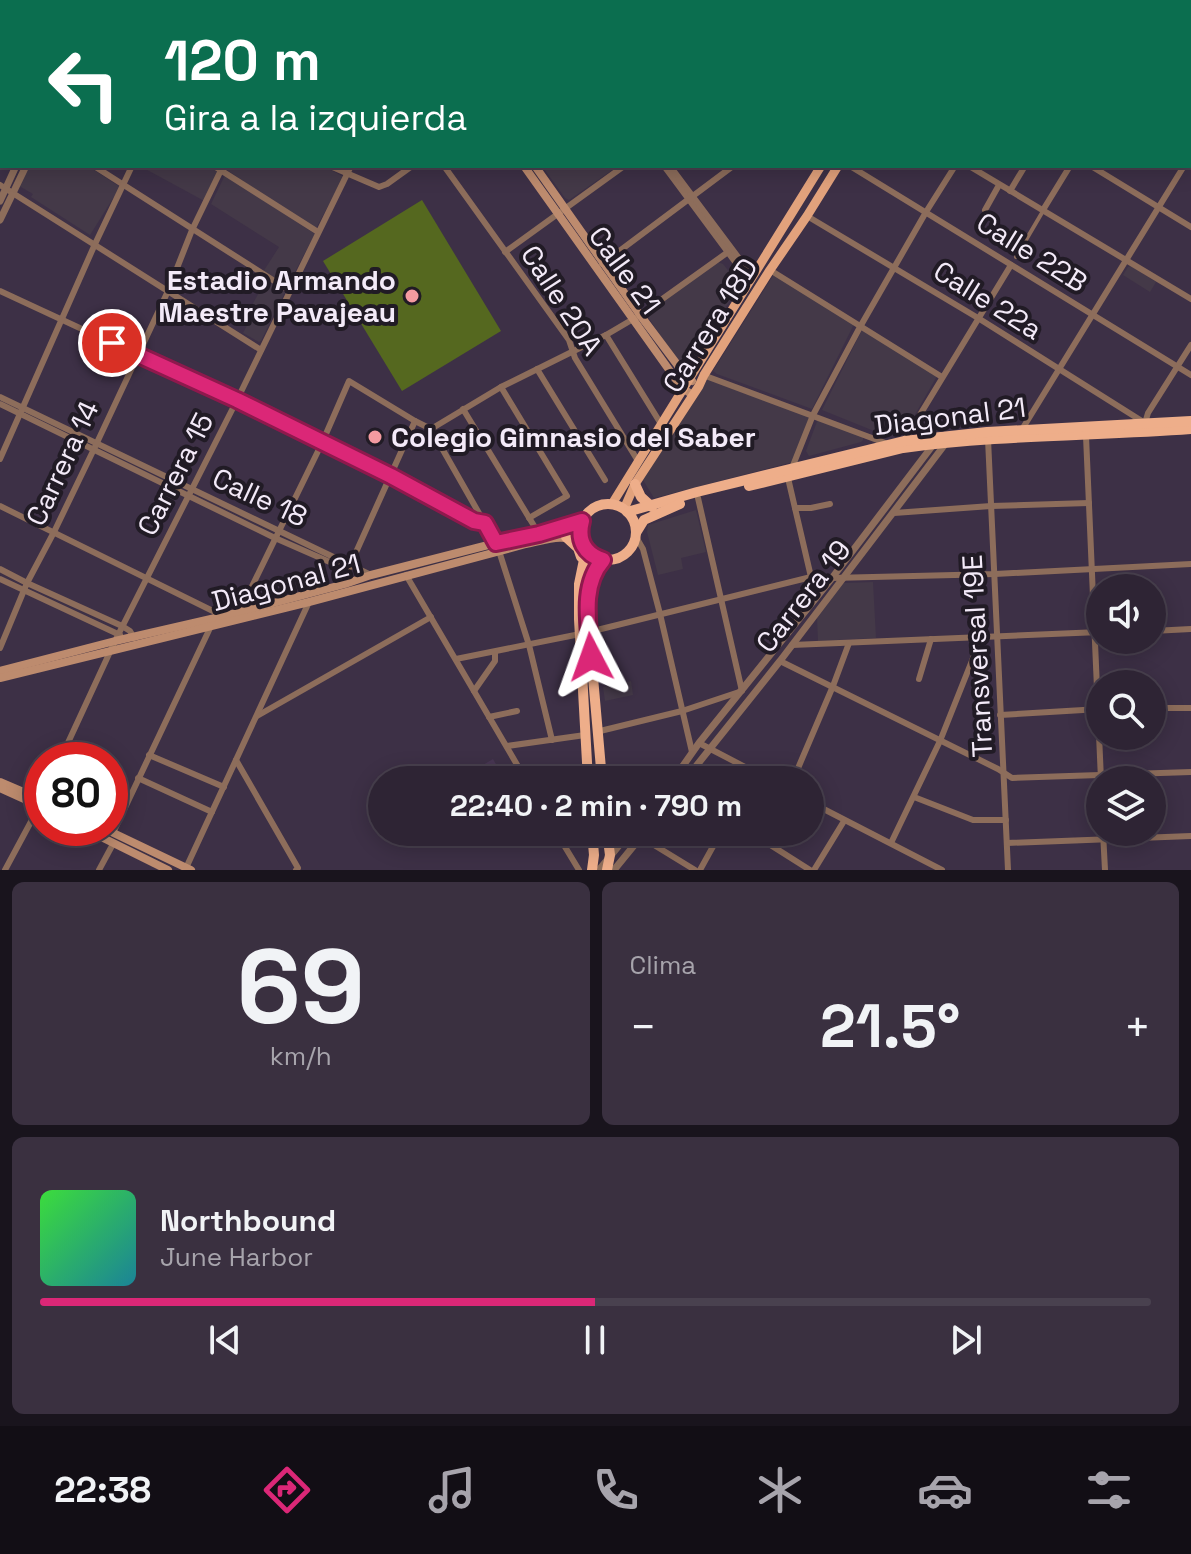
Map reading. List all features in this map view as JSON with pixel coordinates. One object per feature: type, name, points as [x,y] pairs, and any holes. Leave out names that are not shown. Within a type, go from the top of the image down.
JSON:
[{"type":"highway","name":"Diagonal 21","points":[[626,511],[652,507],[697,492],[790,474],[871,443],[903,444],[1021,431],[1191,421]]},
{"type":"highway","name":"Diagonal 21","points":[[942,440],[1191,429]]},
{"type":"highway","name":"Diagonal 21","points":[[636,535],[640,525],[651,517],[698,498],[903,444]]},
{"type":"highway","points":[[635,484],[641,497],[652,507]]},
{"type":"highway","points":[[584,547],[603,560],[624,556],[633,544],[635,525],[626,511],[612,504],[604,504],[591,510],[582,521],[580,533],[584,547],[579,584],[600,766]]},
{"type":"highway","points":[[566,537],[578,548],[582,564]]},
{"type":"highway","points":[[587,766],[584,633],[588,589],[594,572],[603,560]]},
{"type":"highway","points":[[592,870],[593,846]]},
{"type":"highway","points":[[607,870],[609,846]]},
{"type":"main road","name":"Calle 21","points":[[526,168],[561,210]]},
{"type":"main road","name":"Calle 21","points":[[536,168],[561,210],[636,317],[685,384],[696,390]]},
{"type":"main road","name":"Carrera 18D","points":[[612,504],[820,168]]},
{"type":"main road","name":"Carrera 18D","points":[[626,511],[635,484],[837,168]]},
{"type":"main road","name":"Diagonal 21","points":[[0,671],[127,640],[309,602],[582,521]]},
{"type":"main road","name":"Diagonal 21","points":[[226,619],[371,575],[498,547],[566,537]]},
{"type":"main road","points":[[566,537],[584,547]]},
{"type":"main road","name":"Diagonal 21","points":[[0,678],[110,652],[127,640]]},
{"type":"main road","points":[[0,663],[12,668]]},
{"type":"main road","points":[[0,785],[24,795]]},
{"type":"main road","points":[[128,840],[189,869]]},
{"type":"main road","points":[[117,846],[168,870]]},
{"type":"street","points":[[0,201],[15,168]]},
{"type":"street","points":[[0,220],[6,189],[24,168]]},
{"type":"street","points":[[97,168],[290,291]]},
{"type":"street","points":[[0,459],[131,168]]},
{"type":"street","name":"Carrera 14","points":[[0,648],[27,583],[168,291],[219,168]]},
{"type":"street","points":[[221,168],[318,232]]},
{"type":"street","points":[[334,168],[379,187],[409,168]]},
{"type":"street","name":"Carrera 15","points":[[68,742],[110,652],[127,640],[122,626],[350,168]]},
{"type":"street","name":"Calle 20A","points":[[445,168],[569,340],[575,358],[638,461]]},
{"type":"street","points":[[505,252],[621,168]]},
{"type":"street","points":[[666,168],[752,279]]},
{"type":"street","points":[[671,168],[728,252],[752,279]]},
{"type":"street","points":[[600,266],[730,168]]},
{"type":"street","name":"Calle 22B","points":[[853,168],[1191,375]]},
{"type":"street","points":[[811,577],[790,474],[813,415],[860,327],[954,168]]},
{"type":"street","points":[[972,168],[1191,299]]},
{"type":"street","points":[[1010,191],[1024,168]]},
{"type":"street","points":[[1016,257],[1069,168]]},
{"type":"street","points":[[1094,168],[1191,227]]},
{"type":"street","points":[[1021,431],[1183,168]]},
{"type":"street","points":[[985,210],[999,185]]},
{"type":"street","points":[[6,189],[261,350]]},
{"type":"street","name":"Calle 22a","points":[[807,216],[1145,423]]},
{"type":"street","points":[[431,429],[501,387],[606,335],[728,252]]},
{"type":"street","points":[[903,444],[1011,265]]},
{"type":"street","points":[[770,270],[942,377]]},
{"type":"street","points":[[0,291],[237,400],[474,521],[485,523]]},
{"type":"street","points":[[606,335],[661,424]]},
{"type":"street","points":[[1145,423],[1148,413],[1191,345]]},
{"type":"street","points":[[537,369],[605,480]]},
{"type":"street","points":[[694,369],[813,415],[871,443]]},
{"type":"street","points":[[128,800],[149,755],[280,531],[349,381],[431,429],[485,523],[498,547],[529,645],[552,740]]},
{"type":"street","points":[[501,387],[567,496],[529,518]]},
{"type":"street","name":"Calle 18","points":[[0,397],[275,538],[371,575]]},
{"type":"street","name":"Calle 18","points":[[0,404],[23,411]]},
{"type":"street","points":[[463,409],[539,534]]},
{"type":"street","points":[[345,584],[349,567],[415,421]]},
{"type":"street","points":[[1086,436],[1092,574]]},
{"type":"street","name":"Transversal 19E","points":[[988,439],[1008,870]]},
{"type":"street","name":"Carrera 19","points":[[696,766],[845,578],[894,513],[942,440]]},
{"type":"street","name":"Carrera 19","points":[[682,766],[942,440]]},
{"type":"street","name":"Calle 18","points":[[190,493],[280,531],[349,567]]},
{"type":"street","points":[[596,732],[682,711],[742,691],[698,498]]},
{"type":"street","points":[[894,513],[1089,503]]},
{"type":"street","points":[[795,508],[830,504]]},
{"type":"street","points":[[0,506],[226,619]]},
{"type":"street","points":[[636,535],[643,549],[660,614],[692,752]]},
{"type":"street","points":[[456,659],[584,633],[811,577],[995,574],[1191,564]]},
{"type":"street","points":[[0,569],[122,626],[130,631],[127,640],[0,579]]},
{"type":"street","points":[[406,575],[518,766]]},
{"type":"street","points":[[189,869],[309,602]]},
{"type":"street","points":[[257,716],[431,617]]},
{"type":"street","points":[[1166,630],[1191,629]]},
{"type":"street","points":[[792,645],[1086,633]]},
{"type":"street","points":[[891,843],[940,741],[981,637]]},
{"type":"street","points":[[919,679],[931,639]]},
{"type":"street","points":[[799,766],[849,643]]},
{"type":"street","points":[[474,691],[495,661],[495,652]]},
{"type":"street","points":[[780,661],[1012,778],[1086,778]]},
{"type":"street","points":[[1166,708],[1191,708]]},
{"type":"street","points":[[1000,715],[1086,710]]},
{"type":"street","points":[[489,717],[517,711]]},
{"type":"street","points":[[507,746],[585,735]]},
{"type":"street","points":[[699,743],[738,766]]},
{"type":"street","points":[[149,755],[224,787]]},
{"type":"street","points":[[236,760],[298,868],[296,870]]},
{"type":"street","points":[[1166,774],[1191,772]]},
{"type":"street","points":[[138,778],[212,812]]},
{"type":"street","points":[[914,797],[973,820],[1006,820]]},
{"type":"street","points":[[824,810],[891,843],[932,868],[942,870]]},
{"type":"street","points":[[773,846],[812,870],[844,821]]},
{"type":"street","points":[[5,870],[24,834]]},
{"type":"street","points":[[1166,836],[1191,836]]},
{"type":"street","points":[[1007,843],[1086,837]]},
{"type":"street","points":[[99,870],[112,846]]},
{"type":"street","points":[[564,846],[579,870]]},
{"type":"street","points":[[599,870],[618,846]]},
{"type":"street","points":[[614,870],[633,846]]},
{"type":"street","points":[[661,846],[697,870],[712,846]]},
{"type":"street","points":[[1104,846],[1105,870]]},
{"type":"shaded area","points":[[24,168],[91,168],[120,187],[90,235],[14,183]]},
{"type":"shaded area","points":[[144,168],[214,168],[222,173],[208,203]]},
{"type":"shaded area","points":[[327,168],[344,177],[315,230],[227,170]]},
{"type":"shaded area","points":[[543,168],[615,168],[569,200]]},
{"type":"shaded area","points":[[225,175],[315,234],[287,287],[263,272],[279,247],[211,204]]},
{"type":"shaded area","points":[[718,262],[739,284],[738,288],[684,369],[648,317],[648,312]]},
{"type":"shaded area","points":[[1131,266],[1156,282],[1150,292],[1123,275]]},
{"type":"shaded area","points":[[774,274],[854,324],[812,409],[713,371]]},
{"type":"shaded area","points":[[266,280],[285,292],[259,342],[243,333],[255,310],[251,307]]},
{"type":"shaded area","points":[[862,330],[937,376],[901,434],[884,435],[822,410]]},
{"type":"shaded area","points":[[704,381],[808,416],[793,462],[654,498],[643,480]]},
{"type":"shaded area","points":[[818,419],[863,436],[863,440],[809,456],[806,451]]},
{"type":"shaded area","points":[[696,510],[706,552],[681,558],[683,569],[658,575],[648,525]]},
{"type":"shaded area","points":[[873,582],[876,638],[818,641],[817,617],[843,583]]},
{"type":"shaded area","points":[[631,681],[633,695],[605,701],[603,687]]},
{"type":"shaded area","points":[[493,759],[497,766],[481,766]]},
{"type":"green space","name":"Estadio Armando Maestre Pavajeau","points":[[422,200],[501,331],[402,391],[323,261]]},
{"type":"place","name":"Estadio Armando Maestre Pavajeau","points":[[412,296]]},
{"type":"place","name":"Colegio Gimnasio del Saber","points":[[375,437]]},
{"type":"route","points":[[112,343],[237,400],[474,521],[485,523],[496,543],[582,521],[582,544],[590,554],[603,560],[594,572],[588,589],[591,657]]}]
